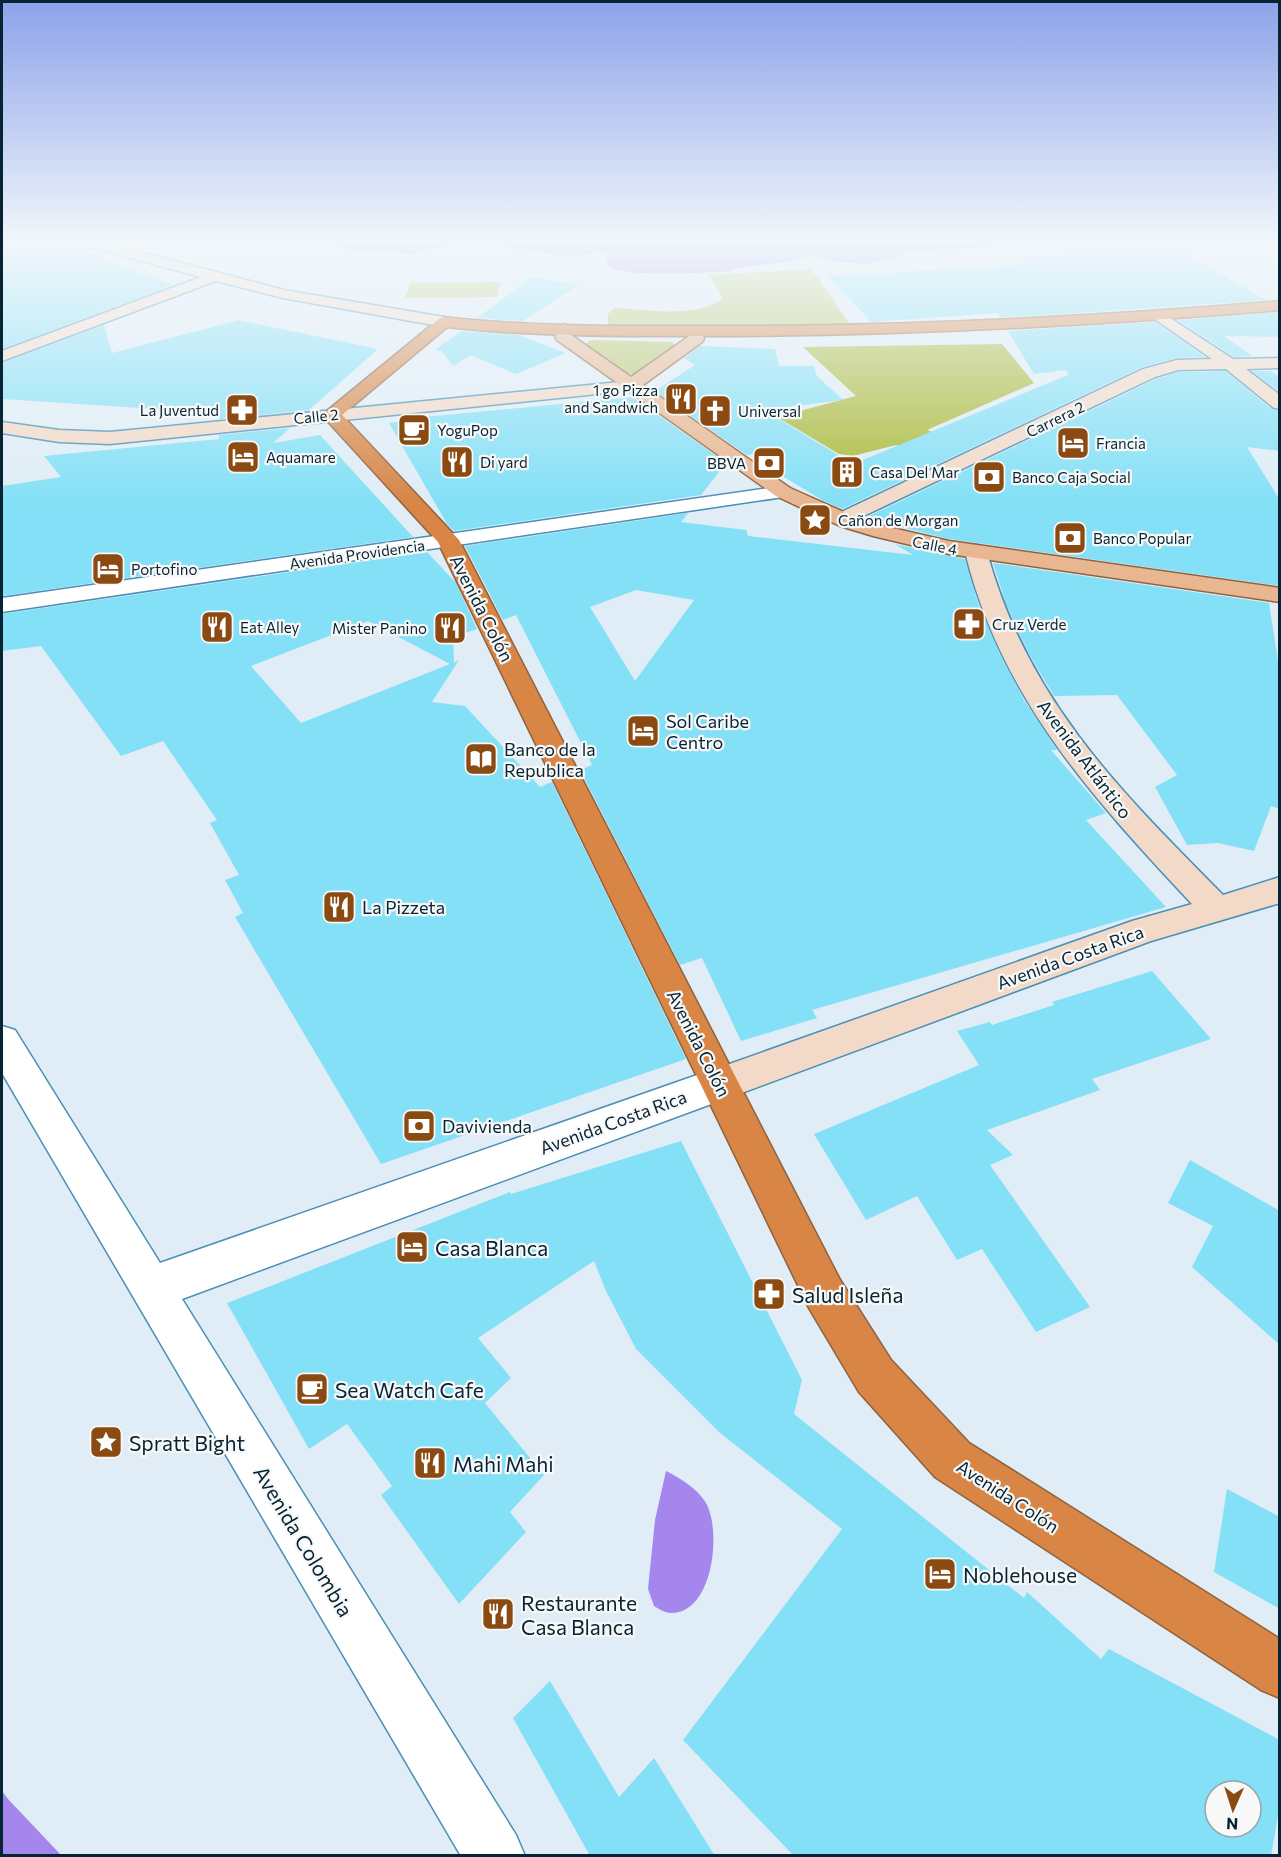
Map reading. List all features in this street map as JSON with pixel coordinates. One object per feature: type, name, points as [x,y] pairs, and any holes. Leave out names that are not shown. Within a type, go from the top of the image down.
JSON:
[{"type":"highway","points":[[331,414],[435,330]]},
{"type":"highway","points":[[529,330],[564,333],[901,339],[1082,330]]},
{"type":"highway","points":[[696,335],[870,330]]},
{"type":"highway","name":"Avenida Colón","points":[[331,414],[448,540],[824,1293],[875,1376],[952,1460],[1280,1671]]},
{"type":"main road","name":"Calle 4","points":[[564,333],[630,386],[783,492],[808,506],[842,519],[912,541],[1279,596]]},
{"type":"main road","points":[[630,386],[696,335]]},
{"type":"street","points":[[2,356],[72,330]]},
{"type":"street","points":[[1180,330],[1227,362],[1280,404]]},
{"type":"street","name":"Carrera 2","points":[[842,519],[1149,373],[1177,365],[1227,362],[1280,363]]},
{"type":"street","name":"Calle 2","points":[[2,428],[59,436],[110,438],[331,414],[630,386]]},
{"type":"street","name":"Avenida Providencia","points":[[2,605],[783,492]]},
{"type":"street","name":"Avenida Atlántico","points":[[976,552],[987,596],[1008,644],[1039,700],[1083,761],[1141,831],[1217,909]]},
{"type":"street","name":"Avenida Costa Rica","points":[[152,1288],[1144,930],[1268,895],[1280,889]]},
{"type":"street","name":"Avenida Colombia","points":[[2,1041],[495,1856]]},
{"type":"green space","points":[[588,341],[672,342],[676,345],[639,374],[627,374],[585,346]]},
{"type":"green space","points":[[1002,344],[1034,383],[927,430],[971,447],[938,461],[896,445],[853,456],[839,454],[777,417],[856,396],[803,347]]},
{"type":"shaded area","points":[[666,1471],[688,1484],[703,1498],[711,1516],[713,1532],[713,1550],[705,1586],[696,1600],[685,1610],[671,1613],[654,1606],[648,1589],[655,1520]]},
{"type":"shaded area","points":[[2,1791],[8,1799],[61,1855],[2,1855]]},
{"type":"building","points":[[2,330],[54,330],[2,349]]},
{"type":"building","points":[[91,330],[105,330],[112,353],[202,330],[285,330],[378,349],[309,410],[219,419],[219,413],[2,399],[2,363]]},
{"type":"building","points":[[1166,330],[1205,357],[1176,358],[1142,367],[842,509],[822,500],[779,474],[753,454],[747,455],[655,391],[695,365],[684,358],[700,346],[775,349],[779,366],[814,366],[817,376],[843,400],[764,410],[853,464],[1068,375],[1066,370],[1034,374],[1008,331]]},
{"type":"building","points":[[1193,330],[1280,330],[1280,337],[1224,336],[1252,356],[1234,357]]},
{"type":"building","points":[[461,331],[519,335],[565,353],[516,374],[470,355],[453,366],[442,351],[435,350]]},
{"type":"building","points":[[1225,371],[1273,410],[1280,411],[1280,451],[1247,447],[1280,500],[1280,586],[949,539],[865,518],[1156,379],[1178,372]]},
{"type":"building","points":[[1252,371],[1271,371],[1280,377],[1280,392]]},
{"type":"building","points":[[633,397],[726,463],[701,495],[454,531],[447,524],[389,423],[424,417]]},
{"type":"building","points":[[290,428],[273,443],[320,435],[413,537],[2,596],[2,486],[61,477],[44,456],[219,439],[219,435]]},
{"type":"building","points":[[688,513],[681,522],[746,530],[748,536],[913,555],[895,544],[965,559],[979,606],[1000,654],[1024,700],[1057,750],[1051,750],[1106,813],[1086,820],[1166,907],[812,1010],[817,1018],[741,1041],[702,958],[680,965],[580,770],[592,765],[516,615],[503,620],[465,546]],"holes":[[[636,590],[694,600],[635,681],[590,607]]]},
{"type":"building","points":[[427,552],[456,583],[477,629],[453,637],[454,663],[459,660],[432,702],[465,706],[540,787],[552,782],[686,1059],[381,1164],[235,917],[243,913],[225,880],[239,875],[210,823],[217,820],[163,741],[121,756],[41,646],[2,651],[2,614]],"holes":[[[368,621],[450,664],[301,723],[251,666]]]},
{"type":"building","points":[[993,563],[1269,603],[1280,674],[1280,809],[1271,806],[1254,851],[1218,843],[1187,845],[1155,787],[1177,775],[1117,695],[1054,696],[1028,652],[1006,604]]},
{"type":"building","points":[[1152,971],[1211,1039],[1092,1079],[1100,1090],[987,1130],[1013,1155],[990,1165],[1090,1307],[1036,1332],[982,1249],[957,1260],[917,1196],[866,1220],[814,1134],[979,1065],[957,1031],[990,1022],[992,1025],[1054,1005],[1052,1002]]},
{"type":"building","points":[[681,1141],[802,1380],[794,1414],[1024,1598],[1027,1592],[1101,1659],[1109,1649],[1280,1740],[1280,1804],[1271,1856],[794,1856],[683,1740],[842,1529],[720,1433],[636,1349],[606,1291],[594,1261],[478,1338],[511,1378],[485,1403],[544,1475],[510,1512],[526,1532],[459,1604],[381,1495],[392,1486],[347,1424],[309,1449],[227,1303],[510,1192],[511,1194]]},
{"type":"building","points":[[1190,1160],[1280,1211],[1280,1345],[1192,1267],[1213,1226],[1168,1203]]},
{"type":"building","points":[[1227,1489],[1280,1517],[1280,1609],[1214,1572]]},
{"type":"building","points":[[550,1681],[619,1797],[654,1758],[715,1856],[590,1856],[513,1718]]},
{"type":"place","name":"1 go Pizza and Sandwich","points":[[681,399]]},
{"type":"place","name":"La Juventud","points":[[242,410]]},
{"type":"place","name":"Universal","points":[[715,411]]},
{"type":"place","name":"YoguPop","points":[[414,430]]},
{"type":"place","name":"Francia","points":[[1073,443]]},
{"type":"place","name":"Aquamare","points":[[243,457]]},
{"type":"place","name":"Di yard","points":[[457,462]]},
{"type":"place","name":"BBVA","points":[[769,463]]},
{"type":"place","name":"Casa Del Mar","points":[[847,472]]},
{"type":"place","name":"Banco Caja Social","points":[[989,477]]},
{"type":"place","name":"Cañon de Morgan","points":[[815,520]]},
{"type":"place","name":"Banco Popular","points":[[1070,538]]},
{"type":"place","name":"Portofino","points":[[108,569]]},
{"type":"place","name":"Cruz Verde","points":[[969,624]]},
{"type":"place","name":"Eat Alley","points":[[217,627]]},
{"type":"place","name":"Mister Panino","points":[[450,628]]},
{"type":"place","name":"Sol Caribe Centro","points":[[643,731]]},
{"type":"place","name":"Banco de la Republica","points":[[481,759]]},
{"type":"place","name":"La Pizzeta","points":[[339,907]]},
{"type":"place","name":"Davivienda","points":[[419,1126]]},
{"type":"place","name":"Casa Blanca","points":[[412,1247]]},
{"type":"place","name":"Salud Isleña","points":[[769,1294]]},
{"type":"place","name":"Sea Watch Cafe","points":[[312,1389]]},
{"type":"place","name":"Spratt Bight","points":[[106,1442]]},
{"type":"place","name":"Mahi Mahi","points":[[430,1463]]},
{"type":"place","name":"Noblehouse","points":[[940,1574]]},
{"type":"place","name":"Restaurante Casa Blanca","points":[[498,1614]]}]
